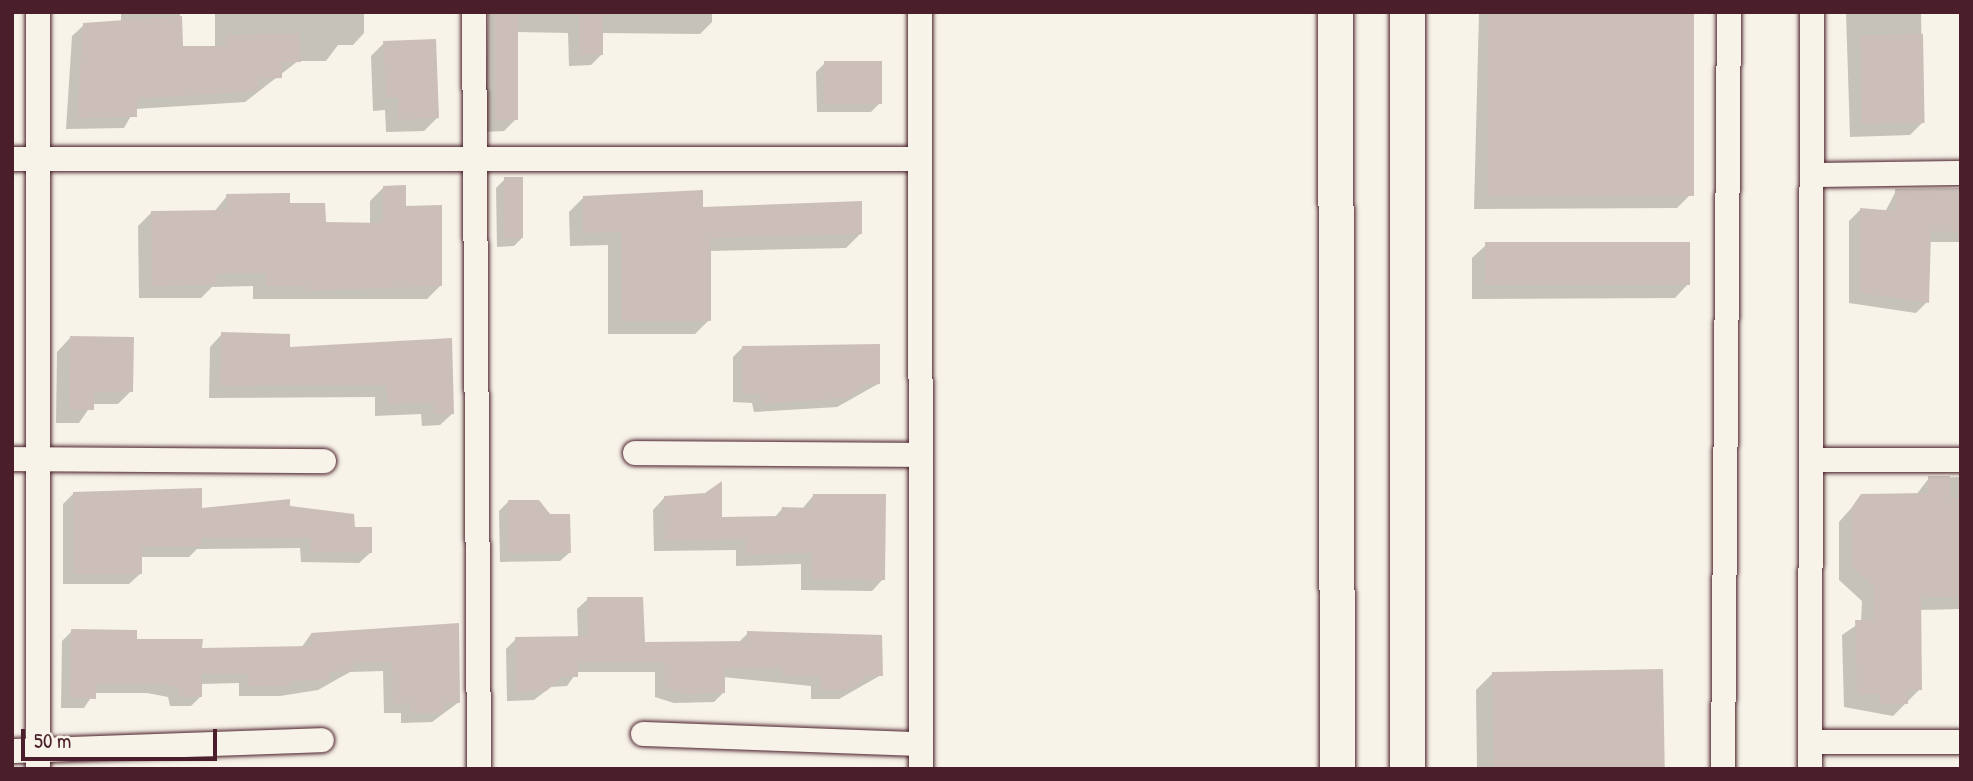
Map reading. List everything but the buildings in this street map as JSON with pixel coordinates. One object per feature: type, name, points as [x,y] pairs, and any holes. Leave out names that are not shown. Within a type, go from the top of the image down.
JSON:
[{"type":"street","points":[[38,12],[38,760]]},
{"type":"street","points":[[474,12],[471,159],[479,769]]},
{"type":"street","points":[[920,12],[921,769]]},
{"type":"street","points":[[1335,12],[1337,769]]},
{"type":"street","points":[[1407,12],[1407,769]]},
{"type":"street","points":[[1723,769],[1729,12]]},
{"type":"street","points":[[1810,769],[1812,12]]},
{"type":"street","points":[[12,159],[920,159]]},
{"type":"street","points":[[1812,175],[1961,173]]},
{"type":"street","points":[[635,453],[920,455]]},
{"type":"street","points":[[12,459],[324,461]]},
{"type":"street","points":[[1811,460],[1961,460]]},
{"type":"street","points":[[643,734],[921,744]]},
{"type":"street","points":[[12,751],[38,760],[322,740]]},
{"type":"street","points":[[1810,742],[1961,741]]}]
